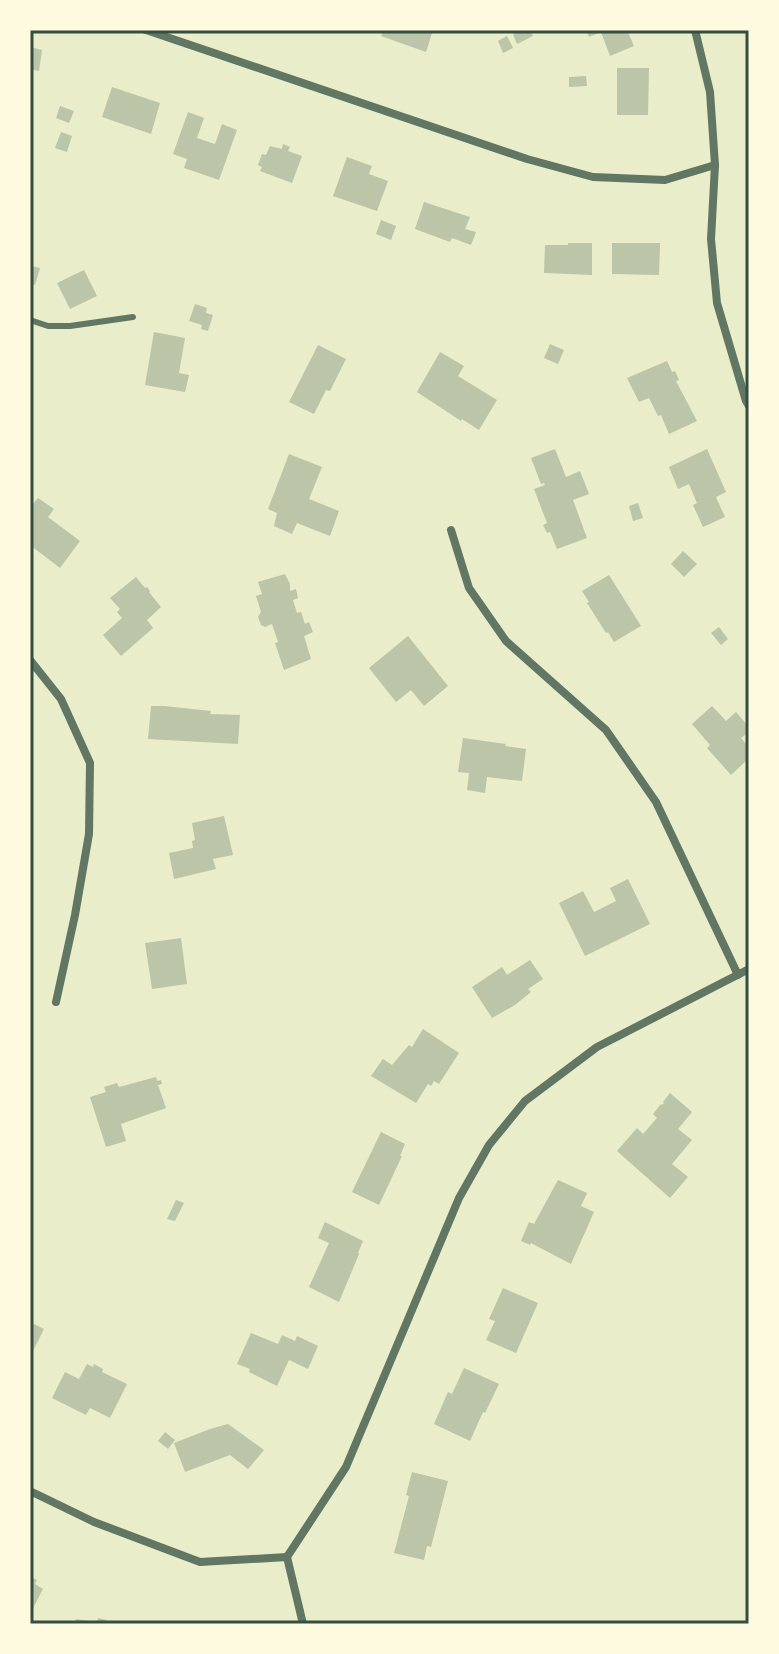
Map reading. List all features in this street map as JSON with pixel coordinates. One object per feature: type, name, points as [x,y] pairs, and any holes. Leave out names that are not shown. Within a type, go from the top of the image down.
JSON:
[{"type":"street","points":[[146,30],[527,159],[593,177],[665,180],[715,165]]},
{"type":"street","points":[[695,30],[710,92],[715,165],[711,239],[717,303],[749,406]]},
{"type":"street","points":[[451,530],[469,588],[506,641],[606,730],[656,802],[738,975]]},
{"type":"street","points":[[30,660],[61,699],[90,763],[89,834],[56,1002]]},
{"type":"street","points":[[303,1624],[287,1557],[346,1467],[459,1198],[489,1145],[525,1101],[597,1047],[749,969]]},
{"type":"street","points":[[30,1491],[94,1522],[200,1562],[287,1557]]},
{"type":"lane","points":[[30,320],[48,326],[70,326],[133,317]]},
{"type":"building","points":[[384,30],[433,30],[426,52],[381,36]]},
{"type":"building","points":[[530,30],[533,36],[517,44],[513,34]]},
{"type":"building","points":[[586,30],[627,30],[634,46],[610,56],[601,32],[589,37]]},
{"type":"building","points":[[507,36],[513,48],[503,53],[498,41]]},
{"type":"building","points":[[30,47],[42,50],[39,71],[30,69]]},
{"type":"building","points":[[617,68],[649,68],[648,115],[617,115]]},
{"type":"building","points":[[586,76],[587,86],[569,87],[569,77]]},
{"type":"building","points":[[112,87],[160,103],[151,134],[102,117]]},
{"type":"building","points":[[60,106],[74,111],[69,123],[56,118]]},
{"type":"building","points":[[188,112],[204,118],[197,138],[215,144],[222,124],[237,130],[219,180],[184,168],[187,159],[173,154]]},
{"type":"building","points":[[61,132],[72,136],[67,152],[55,148]]},
{"type":"building","points":[[283,144],[290,147],[288,151],[302,156],[292,183],[260,171],[262,167],[258,165],[262,154],[266,155],[270,146],[282,149]]},
{"type":"building","points":[[347,157],[372,166],[369,174],[388,181],[377,211],[333,196]]},
{"type":"building","points":[[424,202],[470,217],[465,229],[476,232],[471,245],[452,238],[450,242],[415,229]]},
{"type":"building","points":[[381,220],[396,226],[391,240],[376,234]]},
{"type":"building","points":[[592,243],[592,275],[544,273],[545,245]]},
{"type":"building","points":[[612,243],[660,243],[659,275],[612,274]]},
{"type":"building","points":[[32,266],[40,268],[35,285],[30,283]]},
{"type":"building","points":[[84,270],[97,296],[70,309],[57,283]]},
{"type":"building","points":[[195,304],[207,308],[206,313],[213,315],[208,331],[201,329],[202,325],[189,321]]},
{"type":"building","points":[[154,332],[185,338],[179,373],[189,375],[185,392],[145,385]]},
{"type":"building","points":[[550,344],[564,350],[558,364],[544,358]]},
{"type":"building","points":[[318,345],[346,359],[314,414],[289,402]]},
{"type":"building","points":[[440,352],[464,366],[458,376],[497,400],[479,430],[417,392]]},
{"type":"building","points":[[667,361],[672,372],[675,371],[679,380],[676,381],[697,421],[669,434],[649,398],[639,402],[627,378]]},
{"type":"building","points":[[555,449],[566,477],[580,471],[589,494],[573,500],[587,538],[557,549],[550,532],[547,533],[543,525],[547,523],[534,489],[545,485],[541,484],[531,458]]},
{"type":"building","points":[[707,449],[726,492],[716,497],[725,517],[703,527],[693,505],[697,503],[689,484],[678,489],[669,467]]},
{"type":"building","points":[[289,454],[322,467],[309,499],[339,511],[330,536],[297,523],[292,534],[274,526],[277,513],[268,509]]},
{"type":"building","points":[[38,498],[54,509],[48,517],[80,541],[60,568],[30,545],[30,507]]},
{"type":"building","points":[[638,503],[643,518],[633,521],[629,506]]},
{"type":"building","points":[[683,551],[697,564],[684,577],[671,564]]},
{"type":"building","points":[[285,574],[290,591],[296,589],[298,598],[293,600],[297,613],[301,612],[305,624],[309,622],[313,632],[304,636],[311,659],[284,670],[272,624],[261,625],[256,596],[262,594],[258,582]]},
{"type":"building","points":[[609,575],[641,626],[614,642],[582,591]]},
{"type":"building","points":[[136,577],[161,607],[147,620],[153,628],[121,656],[103,635],[122,618],[117,612],[120,609],[110,598]]},
{"type":"building","points":[[719,627],[728,639],[721,645],[711,633]]},
{"type":"building","points":[[408,636],[448,686],[424,706],[411,690],[396,702],[369,668]]},
{"type":"building","points":[[151,706],[240,715],[238,744],[148,739]]},
{"type":"building","points":[[712,706],[726,721],[736,712],[749,727],[749,732],[741,738],[749,747],[749,758],[731,775],[707,748],[710,745],[692,724]]},
{"type":"building","points":[[463,738],[526,749],[522,781],[487,777],[485,793],[467,790],[469,773],[458,772]]},
{"type":"building","points":[[224,816],[233,855],[213,859],[216,869],[174,879],[169,853],[193,848],[192,823]]},
{"type":"building","points":[[628,879],[650,924],[585,956],[559,903],[583,891],[594,912],[616,901],[610,888]]},
{"type":"building","points":[[181,938],[187,984],[152,989],[145,943]]},
{"type":"building","points":[[530,960],[543,979],[528,989],[531,992],[515,1005],[492,1018],[472,987],[502,967],[507,975]]},
{"type":"building","points":[[423,1029],[459,1053],[439,1084],[434,1081],[431,1086],[428,1084],[416,1103],[371,1076],[383,1059],[392,1065],[409,1045],[412,1047]]},
{"type":"building","points":[[156,1077],[157,1081],[161,1080],[162,1084],[158,1085],[166,1108],[121,1124],[126,1141],[106,1147],[90,1097],[106,1092],[104,1087],[117,1083],[119,1087]]},
{"type":"building","points":[[670,1093],[692,1112],[678,1129],[692,1140],[672,1164],[688,1177],[670,1198],[617,1151],[637,1128],[643,1134],[657,1118],[653,1114]]},
{"type":"building","points":[[381,1132],[405,1144],[379,1205],[352,1192]]},
{"type":"building","points":[[558,1180],[587,1193],[581,1206],[594,1212],[571,1264],[521,1241],[529,1222],[534,1224]]},
{"type":"building","points":[[176,1200],[184,1203],[175,1221],[167,1219]]},
{"type":"building","points":[[325,1222],[363,1241],[339,1302],[309,1287],[329,1243],[318,1238]]},
{"type":"building","points":[[503,1288],[538,1303],[516,1353],[486,1340],[495,1321],[489,1319]]},
{"type":"building","points":[[30,1322],[44,1329],[30,1357]]},
{"type":"building","points":[[251,1333],[278,1344],[282,1335],[295,1341],[297,1336],[318,1346],[308,1369],[289,1360],[277,1386],[237,1364]]},
{"type":"building","points":[[87,1364],[93,1367],[94,1364],[103,1369],[102,1372],[127,1384],[110,1418],[90,1408],[86,1415],[52,1398],[65,1372],[79,1379]]},
{"type":"building","points":[[464,1368],[499,1384],[470,1441],[434,1424],[448,1392],[452,1394]]},
{"type":"building","points":[[228,1424],[264,1450],[248,1469],[230,1455],[185,1472],[174,1443]]},
{"type":"building","points":[[165,1432],[175,1440],[168,1449],[158,1441]]},
{"type":"building","points":[[412,1472],[448,1481],[431,1547],[427,1546],[424,1560],[394,1553]]},
{"type":"building","points":[[30,1577],[37,1580],[35,1584],[43,1589],[30,1614]]},
{"type":"building","points":[[98,1618],[107,1620],[106,1624],[74,1624],[76,1619],[97,1622]]}]
